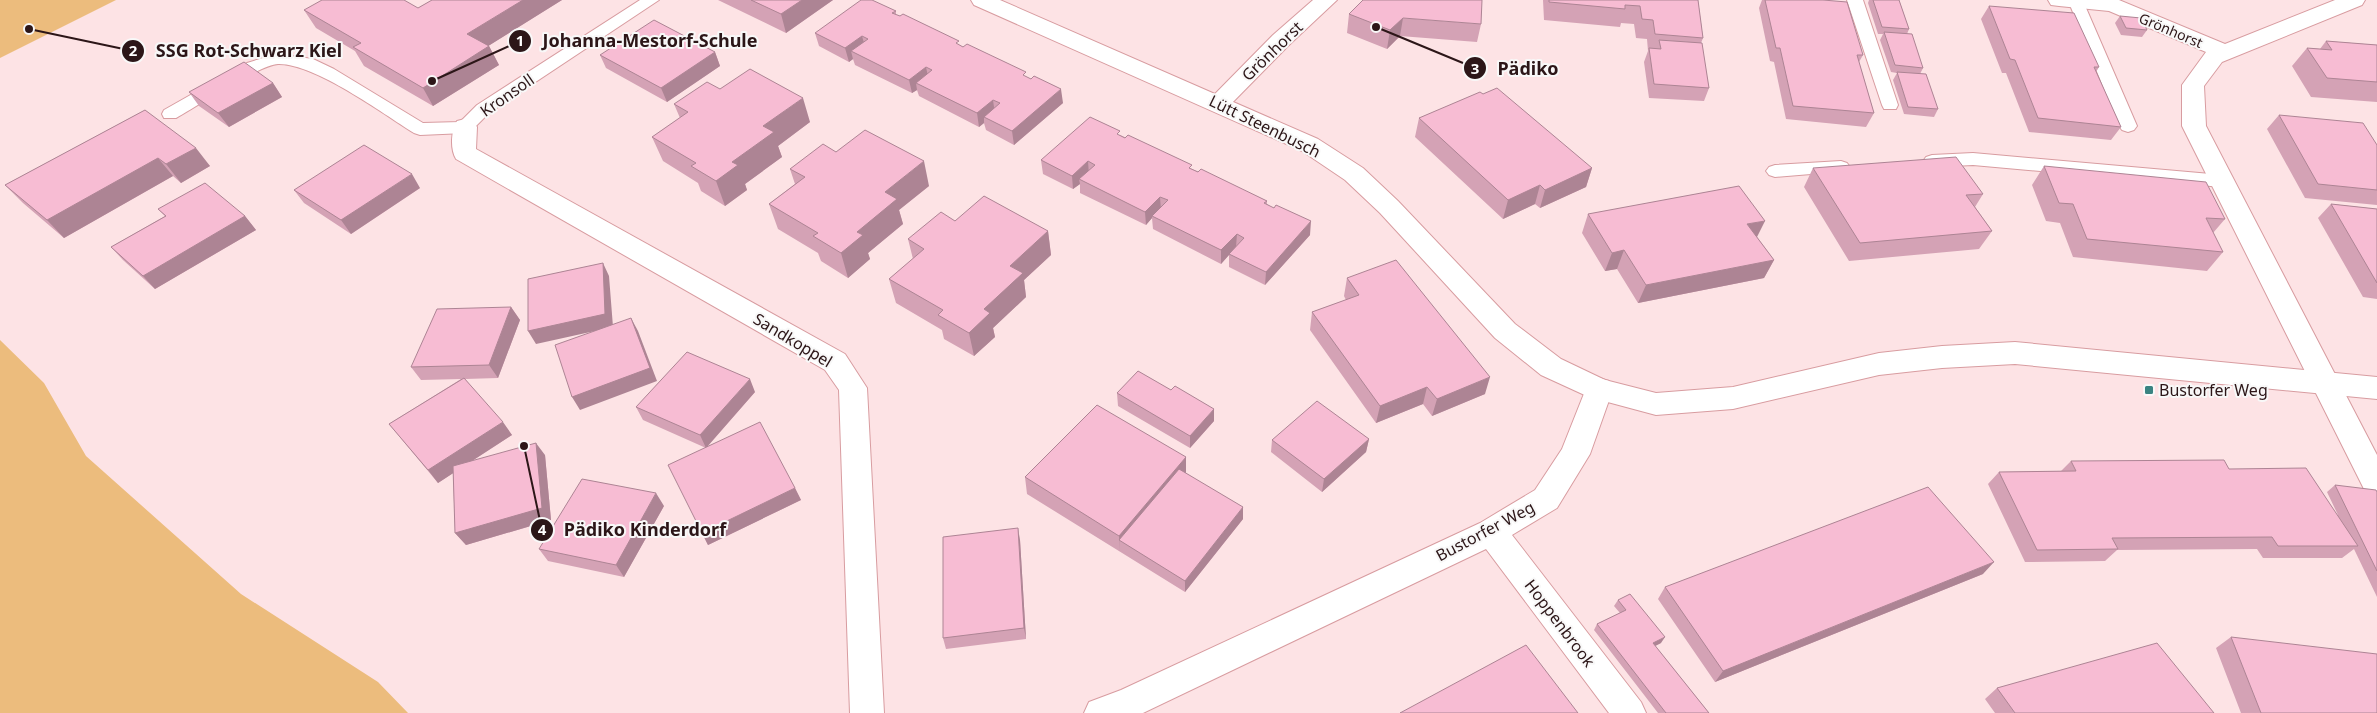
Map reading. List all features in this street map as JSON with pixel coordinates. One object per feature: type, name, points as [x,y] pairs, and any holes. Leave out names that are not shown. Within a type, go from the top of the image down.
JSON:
[{"type":"street","name":"Lütt Steenbusch","points":[[982,0],[1310,145],[1354,174],[1389,207],[1505,331],[1551,367],[1598,389]]},
{"type":"street","name":"Grönhorst","points":[[1218,103],[1281,40],[1326,0]]},
{"type":"street","points":[[2354,0],[2214,57],[2193,85],[2194,126],[2377,484]]},
{"type":"street","name":"Grönhorst","points":[[2067,1],[2112,5],[2224,52]]},
{"type":"street","name":"Sandkoppel","points":[[465,127],[464,152],[835,362],[849,381],[853,388],[867,713]]},
{"type":"street","points":[[1598,389],[1656,404],[1733,398],[1879,364],[1942,357],[2015,353],[2377,388]]},
{"type":"street","name":"Bustorfer Weg","points":[[1101,713],[1129,703],[1491,532],[1546,499],[1575,454],[1598,389]]},
{"type":"street","name":"Hoppenbrook","points":[[1491,532],[1629,713]]},
{"type":"lane","name":"Kronsoll","points":[[465,127],[483,108],[651,0]]},
{"type":"lane","points":[[1855,0],[1890,105]]},
{"type":"lane","points":[[2067,1],[2128,126]]},
{"type":"lane","points":[[170,114],[253,67],[276,59],[307,63],[328,73],[420,129],[465,127]]},
{"type":"lane","points":[[1913,163],[1973,159],[2222,181]]},
{"type":"lane","points":[[1775,171],[1854,166]]},
{"type":"shaded area","points":[[0,0],[116,0],[0,58]]},
{"type":"shaded area","points":[[0,340],[44,383],[86,456],[241,594],[378,682],[408,713],[0,713]]},
{"type":"building","points":[[322,0],[404,0],[418,8],[432,0],[523,0],[467,34],[489,46],[423,88],[353,47],[361,43],[304,10]]},
{"type":"building","points":[[751,0],[802,0],[781,14]]},
{"type":"building","points":[[861,0],[872,0],[896,11],[892,13],[900,16],[903,14],[959,41],[956,43],[963,47],[967,44],[1026,72],[1023,75],[1031,79],[1034,76],[1061,89],[1012,131],[984,117],[1000,103],[993,100],[977,113],[916,83],[932,70],[926,67],[909,80],[851,51],[868,39],[862,36],[845,48],[815,33]]},
{"type":"building","points":[[1363,0],[1482,0],[1481,24],[1403,18],[1390,30],[1349,14]]},
{"type":"building","points":[[1549,0],[1698,0],[1703,38],[1655,34],[1653,20],[1642,19],[1640,6],[1625,5],[1625,9],[1549,2]]},
{"type":"building","points":[[1765,0],[1847,2],[1863,55],[1857,55],[1874,113],[1793,106],[1780,48],[1776,48]]},
{"type":"building","points":[[1873,0],[1899,0],[1909,29],[1882,27]]},
{"type":"building","points":[[1989,6],[2074,13],[2099,67],[2094,67],[2121,127],[2038,118],[2015,60],[2010,59]]},
{"type":"building","points":[[2120,16],[2141,18],[2147,30],[2126,28]]},
{"type":"building","points":[[654,20],[715,52],[661,88],[600,55]]},
{"type":"building","points":[[1884,32],[1912,34],[1923,68],[1895,65]]},
{"type":"building","points":[[1659,40],[1702,43],[1709,88],[1654,84],[1649,48],[1661,49]]},
{"type":"building","points":[[2326,41],[2377,45],[2377,82],[2327,78],[2307,48],[2332,50]]},
{"type":"building","points":[[244,62],[273,83],[218,113],[189,92]]},
{"type":"building","points":[[750,69],[803,98],[763,126],[774,132],[732,162],[738,165],[716,181],[691,166],[696,163],[652,137],[688,112],[674,104],[707,82],[720,89]]},
{"type":"building","points":[[1897,72],[1926,74],[1938,109],[1908,107]]},
{"type":"building","points":[[1497,88],[1592,168],[1545,190],[1540,185],[1508,200],[1419,118],[1480,92],[1483,94]]},
{"type":"building","points":[[145,110],[196,148],[166,164],[158,158],[47,220],[5,185]]},
{"type":"building","points":[[2279,115],[2363,123],[2377,145],[2377,190],[2318,184]]},
{"type":"building","points":[[1090,117],[1120,131],[1117,134],[1125,138],[1128,135],[1192,165],[1189,168],[1198,172],[1201,169],[1267,201],[1264,203],[1274,208],[1276,205],[1311,221],[1266,272],[1229,254],[1244,238],[1237,234],[1221,250],[1152,216],[1168,200],[1160,197],[1145,212],[1079,179],[1095,165],[1088,161],[1072,176],[1041,160]]},
{"type":"building","points":[[865,130],[924,161],[885,192],[897,199],[857,232],[863,235],[841,253],[813,236],[818,233],[769,204],[805,177],[790,169],[823,144],[836,152]]},
{"type":"building","points":[[364,145],[412,174],[341,220],[294,190]]},
{"type":"building","points":[[1956,157],[1983,194],[1966,195],[1992,231],[1860,243],[1813,168]]},
{"type":"building","points":[[2044,166],[2206,182],[2225,219],[2206,218],[2223,252],[2087,239],[2073,204],[2059,203]]},
{"type":"building","points":[[205,183],[245,216],[143,276],[111,247],[166,216],[158,209]]},
{"type":"building","points":[[1739,186],[1765,221],[1747,224],[1774,260],[1646,285],[1624,250],[1612,253],[1588,214]]},
{"type":"building","points":[[984,196],[1048,231],[1010,266],[1023,273],[984,309],[990,313],[969,333],[938,315],[943,310],[889,279],[924,249],[908,239],[941,212],[955,221]]},
{"type":"building","points":[[2331,204],[2377,209],[2377,283]]},
{"type":"building","points":[[1396,260],[1490,377],[1437,399],[1427,387],[1380,406],[1312,312],[1359,295],[1347,278]]},
{"type":"building","points":[[603,263],[605,314],[528,331],[528,279]]},
{"type":"building","points":[[511,307],[489,365],[411,367],[437,309]]},
{"type":"building","points":[[631,318],[650,368],[572,397],[555,345]]},
{"type":"building","points":[[687,352],[750,379],[700,435],[636,407]]},
{"type":"building","points":[[1138,371],[1171,390],[1175,386],[1214,409],[1190,436],[1117,393]]},
{"type":"building","points":[[464,378],[503,422],[428,470],[389,424]]},
{"type":"building","points":[[1317,401],[1369,439],[1324,479],[1272,440]]},
{"type":"building","points":[[1097,405],[1186,457],[1119,536],[1025,477]]},
{"type":"building","points":[[760,422],[795,488],[702,533],[668,465]]},
{"type":"building","points":[[536,443],[542,508],[455,533],[453,466]]},
{"type":"building","points":[[2224,460],[2229,469],[2306,468],[2358,546],[2278,546],[2272,537],[2112,538],[2118,549],[2037,550],[1999,472],[2076,471],[2071,461]]},
{"type":"building","points":[[1179,469],[1243,507],[1185,581],[1119,540]]},
{"type":"building","points":[[582,479],[656,493],[616,565],[539,549]]},
{"type":"building","points":[[2335,485],[2376,490],[2377,492],[2377,571]]},
{"type":"building","points":[[1928,487],[1994,562],[1723,671],[1665,587]]},
{"type":"building","points":[[1018,528],[1024,628],[943,638],[943,537]]},
{"type":"building","points":[[1630,594],[1665,637],[1653,643],[1709,713],[1666,713],[1597,624],[1626,610],[1618,600]]},
{"type":"building","points":[[2231,637],[2377,654],[2377,713],[2261,713]]},
{"type":"building","points":[[2157,643],[2214,713],[2015,713],[1997,688]]},
{"type":"building","points":[[1526,645],[1578,713],[1400,713]]},
{"type":"place","name":"Pädiko","points":[[1376,27]]},
{"type":"place","name":"SSG Rot-Schwarz Kiel","points":[[29,29]]},
{"type":"place","name":"Johanna-Mestorf-Schule","points":[[432,81]]},
{"type":"place","name":"Bustorfer Weg","points":[[2149,390]]},
{"type":"place","name":"Pädiko Kinderdorf","points":[[524,446]]}]
